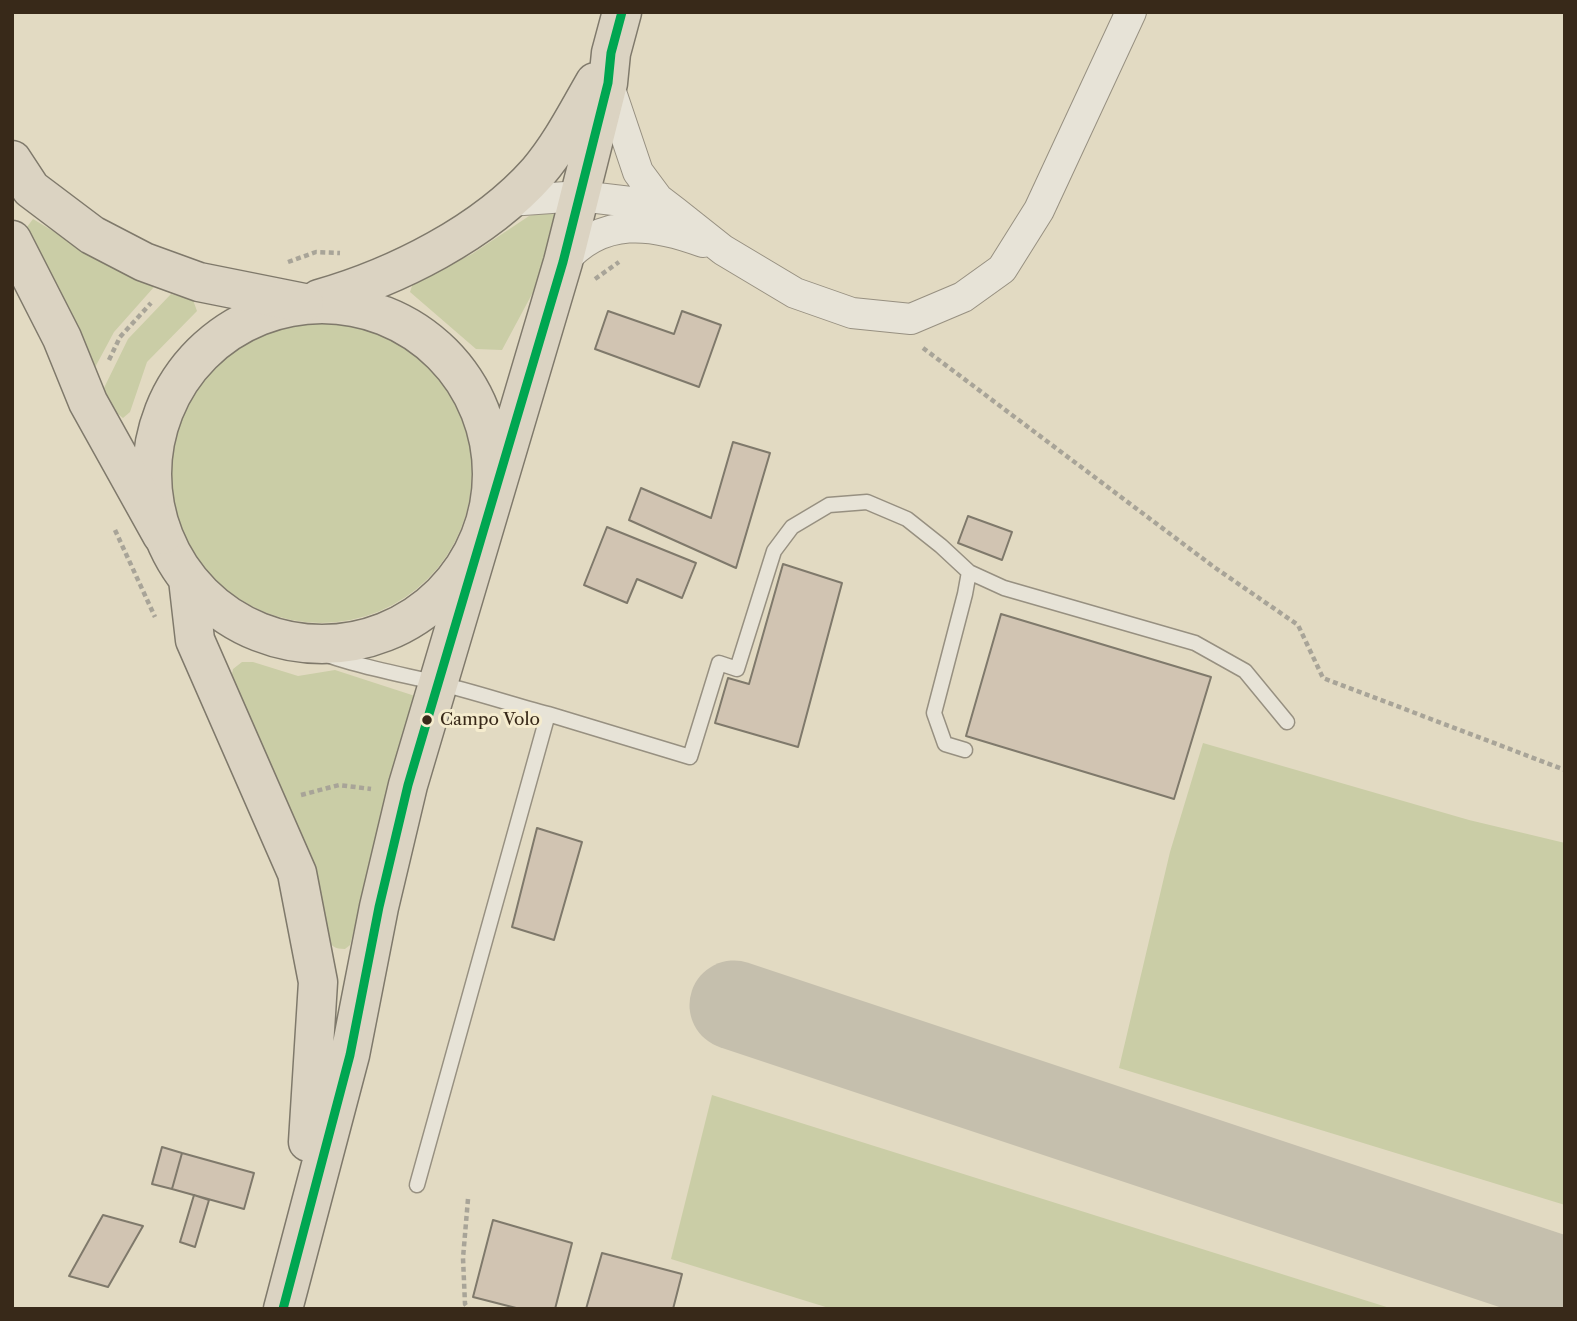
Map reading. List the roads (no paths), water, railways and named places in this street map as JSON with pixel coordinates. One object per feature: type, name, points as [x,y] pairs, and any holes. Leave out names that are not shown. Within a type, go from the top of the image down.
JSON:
[{"type":"main road","points":[[284,1309],[350,1055],[379,907],[408,785],[563,261],[621,14]]},
{"type":"main road","points":[[162,535],[151,484],[156,432],[176,384],[210,344],[253,316],[345,292],[409,264],[471,230],[509,201],[538,172],[610,68]]},
{"type":"main road","points":[[12,160],[32,189],[92,236],[144,262],[199,282],[304,303],[360,307],[413,328],[455,365],[484,414],[494,469],[486,525],[466,569],[433,605],[402,624],[392,630],[345,643],[297,643],[256,631],[219,609],[188,579],[162,535],[88,402],[62,338],[12,240]]},
{"type":"main road","points":[[188,579],[195,640],[296,873],[318,982],[312,1108],[298,1256]]},
{"type":"street","points":[[610,68],[638,172],[658,199],[723,250],[795,293],[852,313],[911,319],[963,297],[1002,269],[1039,210],[1130,12]]},
{"type":"street","points":[[509,201],[580,196],[639,203],[675,212]]},
{"type":"street","points":[[563,261],[585,240],[603,231],[633,227],[654,228],[686,236],[723,250]]},
{"type":"lane","points":[[297,643],[322,655],[346,662],[437,683],[690,757],[719,663],[737,669],[774,551],[792,527],[829,506],[867,502],[907,519],[941,545],[969,572],[1004,588],[1195,643],[1245,671],[1287,722]]},
{"type":"lane","points":[[965,750],[944,744],[934,713],[969,572]]},
{"type":"lane","points":[[417,1185],[548,714]]},
{"type":"place","name":"Campo Volo","points":[[427,720]]}]
